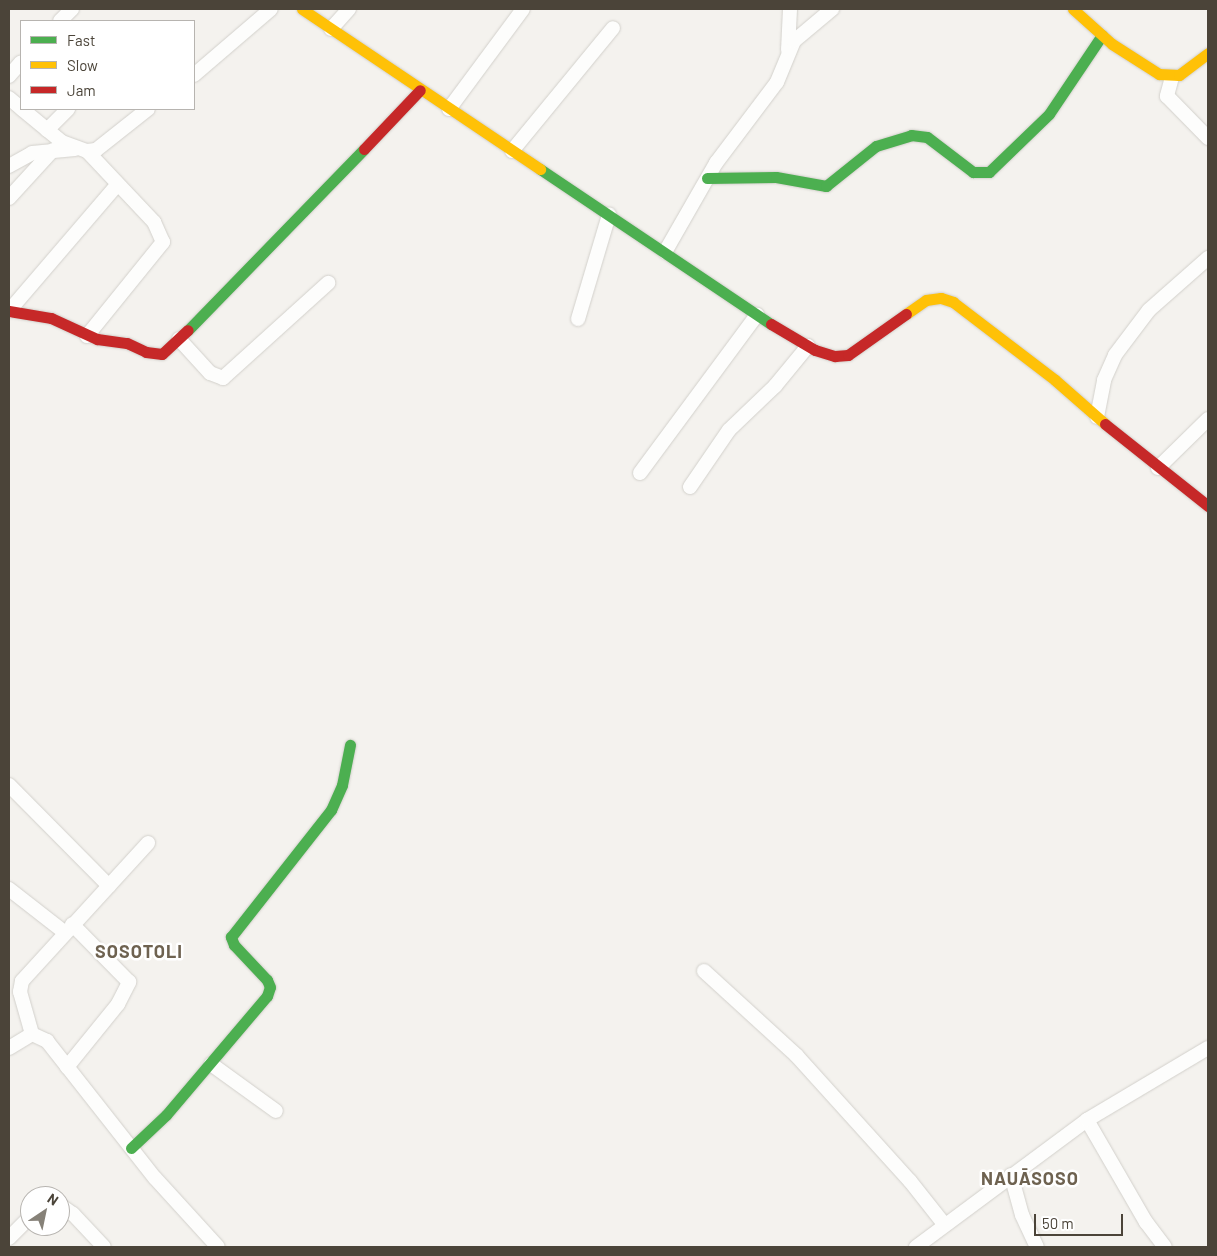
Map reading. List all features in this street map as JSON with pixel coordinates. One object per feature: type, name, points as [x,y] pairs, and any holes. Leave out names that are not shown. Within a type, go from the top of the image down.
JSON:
[{"type":"street","points":[[61,20],[72,9]]},
{"type":"street","points":[[195,74],[271,9]]},
{"type":"street","points":[[302,9],[757,315],[808,346],[835,356],[848,355],[926,300],[941,298],[953,302],[1098,417],[1158,468],[1208,506]]},
{"type":"street","points":[[331,29],[349,9]]},
{"type":"street","points":[[449,109],[523,9]]},
{"type":"street","points":[[788,52],[790,9]]},
{"type":"street","points":[[665,252],[729,143],[777,82],[788,52],[800,35],[832,9]]},
{"type":"street","points":[[1073,9],[1102,36],[1136,61],[1172,77]]},
{"type":"street","points":[[512,151],[613,28]]},
{"type":"street","points":[[707,178],[776,177],[826,186],[876,146],[911,135],[927,137],[973,172],[989,172],[1049,114],[1102,36]]},
{"type":"street","points":[[1208,53],[1172,77],[1167,96],[1208,138]]},
{"type":"street","points":[[9,76],[20,63]]},
{"type":"street","points":[[9,311],[51,318],[87,336],[127,343],[155,354],[162,354],[179,339],[420,90]]},
{"type":"street","points":[[9,98],[20,108]]},
{"type":"street","points":[[22,110],[47,130],[81,150],[118,184],[154,222],[163,242],[87,336]]},
{"type":"street","points":[[47,130],[67,110]]},
{"type":"street","points":[[9,166],[32,153],[52,150],[96,150],[147,110]]},
{"type":"street","points":[[9,198],[52,150]]},
{"type":"street","points":[[9,311],[118,184]]},
{"type":"street","points":[[578,319],[609,215]]},
{"type":"street","points":[[1098,417],[1104,380],[1115,355],[1152,307],[1208,258]]},
{"type":"street","points":[[179,339],[210,373],[223,378],[328,283]]},
{"type":"street","points":[[640,473],[757,315]]},
{"type":"street","points":[[690,487],[729,430],[775,386],[808,346]]},
{"type":"street","points":[[1158,468],[1208,419]]},
{"type":"street","points":[[131,1148],[166,1115],[211,1064],[258,1008],[270,988],[234,945],[231,937],[331,810],[342,785],[350,745]]},
{"type":"street","points":[[9,785],[109,886]]},
{"type":"street","points":[[148,843],[25,976],[15,997],[32,1034],[46,1041],[131,1148],[218,1247]]},
{"type":"street","points":[[9,889],[68,928],[129,982],[118,1004],[67,1066]]},
{"type":"street","points":[[704,971],[802,1061],[910,1181],[944,1224]]},
{"type":"street","points":[[9,1048],[32,1034]]},
{"type":"street","points":[[916,1247],[944,1224],[1087,1120],[1208,1048]]},
{"type":"street","points":[[211,1064],[276,1111]]},
{"type":"street","points":[[1087,1120],[1146,1222],[1165,1247]]},
{"type":"street","points":[[1011,1175],[1022,1215],[1036,1247]]},
{"type":"street","points":[[70,1211],[104,1247]]},
{"type":"street","points":[[9,1238],[20,1227]]},
{"type":"traffic: fast","points":[[707,178],[776,177],[826,186],[876,146],[911,135],[927,137],[973,172],[989,172],[1049,114],[1102,35]]},
{"type":"traffic: fast","points":[[188,330],[364,149]]},
{"type":"traffic: fast","points":[[540,169],[771,324]]},
{"type":"traffic: fast","points":[[131,1148],[166,1115],[267,996],[270,987],[267,980],[234,945],[231,937],[331,810],[342,785],[350,745]]},
{"type":"traffic: slow","points":[[302,9],[540,169]]},
{"type":"traffic: slow","points":[[1073,9],[1112,44],[1159,74],[1179,75],[1208,53]]},
{"type":"traffic: slow","points":[[906,314],[926,300],[941,298],[953,302],[1055,380],[1105,424]]},
{"type":"traffic: jam","points":[[364,149],[420,90]]},
{"type":"traffic: jam","points":[[9,311],[51,318],[97,339],[127,343],[146,352],[162,354],[188,330]]},
{"type":"traffic: jam","points":[[771,324],[815,350],[835,356],[848,355],[906,314]]},
{"type":"traffic: jam","points":[[1105,424],[1208,506]]},
{"type":"district","name":"SOSOTOLI","points":[[139,951]]},
{"type":"district","name":"NAUĀSOSO","points":[[1030,1178]]}]
